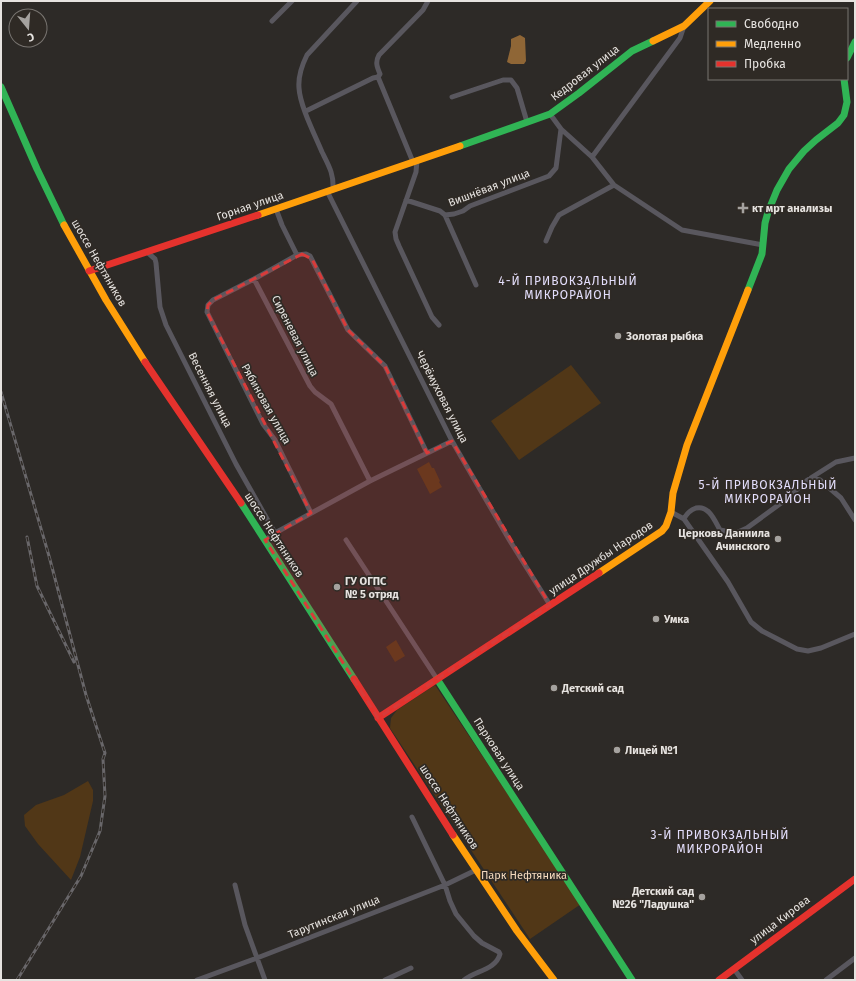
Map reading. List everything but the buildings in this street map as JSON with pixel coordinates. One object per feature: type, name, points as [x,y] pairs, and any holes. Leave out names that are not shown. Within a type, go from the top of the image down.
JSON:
[{"type":"street","points":[[272,21],[292,1]]},
{"type":"street","name":"Черёмуховая улица","points":[[357,1],[312,49],[305,60],[300,74],[299,89],[306,111],[313,132],[332,173],[330,190],[452,441],[510,541],[550,605]]},
{"type":"street","points":[[428,1],[423,10],[379,55],[377,63],[380,74],[378,77],[415,161],[416,172],[395,232],[396,239],[432,317],[439,325]]},
{"type":"street","name":"Кедровая улица","points":[[415,161],[550,114],[632,51],[684,26],[710,1]]},
{"type":"street","points":[[592,157],[680,38],[684,26]]},
{"type":"street","points":[[848,56],[855,42]]},
{"type":"street","points":[[306,111],[373,78],[378,77]]},
{"type":"street","points":[[452,97],[504,80],[511,80],[517,88],[527,122]]},
{"type":"street","name":"улица Дружбы Народов","points":[[378,718],[659,534],[666,526],[671,512],[673,492],[687,445],[762,254],[767,215],[780,185],[801,155],[812,143],[840,121],[844,115],[847,108],[844,80]]},
{"type":"street","name":"шоссе Нефтяников","points":[[1,87],[40,176],[89,271],[133,344],[265,540],[476,870],[518,933],[554,980]]},
{"type":"street","points":[[550,114],[562,129],[592,157],[614,185],[682,230],[764,245]]},
{"type":"street","name":"Вишнёвая улица","points":[[406,200],[440,211],[445,215],[454,214],[463,211],[470,206],[549,176],[555,171],[556,168],[562,129]]},
{"type":"street","name":"Горная улица","points":[[89,271],[415,161]]},
{"type":"street","points":[[546,241],[559,215],[614,185]]},
{"type":"street","points":[[276,209],[297,255]]},
{"type":"street","points":[[445,215],[476,285]]},
{"type":"street","name":"Весенняя улица","points":[[147,252],[155,259],[160,307],[166,325],[236,464],[275,533]]},
{"type":"street","points":[[254,279],[297,255],[306,254],[312,259],[348,330],[385,366],[427,453]]},
{"type":"street","name":"Рябиновая улица","points":[[254,279],[214,300],[208,305],[208,315],[263,424],[275,440],[311,513]]},
{"type":"street","name":"Сиреневая улица","points":[[254,279],[310,386],[315,392],[331,404],[370,481]]},
{"type":"street","points":[[265,540],[275,533],[370,481],[452,441]]},
{"type":"street","points":[[684,519],[690,511],[702,508],[709,511],[720,530],[736,533],[753,525],[788,498],[806,481],[836,462],[855,458]]},
{"type":"street","points":[[811,478],[820,480],[840,498],[855,520]]},
{"type":"street","points":[[671,512],[684,519],[728,582],[751,622],[762,631],[791,646],[808,651],[818,649],[855,634]]},
{"type":"street","name":"Парковая улица","points":[[346,540],[632,980]]},
{"type":"street","points":[[412,817],[445,885],[456,914],[467,929],[482,943],[500,954],[498,960],[491,966],[464,980]]},
{"type":"street","name":"Тарутинская улица","points":[[197,980],[445,885],[476,870]]},
{"type":"street","name":"улица Кирова","points":[[719,980],[855,879]]},
{"type":"street","points":[[235,884],[245,925],[265,980]]},
{"type":"street","points":[[826,980],[855,958]]},
{"type":"street","points":[[385,980],[411,968]]},
{"type":"street","points":[[734,969],[742,980]]},
{"type":"highlighted area","points":[[302,254],[312,259],[348,330],[385,366],[427,453],[452,441],[550,605],[378,718],[265,540],[311,513],[207,312],[208,305],[213,300]]},
{"type":"green space","points":[[571,365],[601,403],[519,460],[491,421]]},
{"type":"green space","points":[[429,462],[432,468],[434,468],[442,487],[430,494],[417,469]]},
{"type":"green space","points":[[396,640],[405,656],[395,662],[386,647]]},
{"type":"green space","name":"Парк Нефтяника","points":[[435,685],[581,904],[530,939],[390,728],[391,718],[397,710]]},
{"type":"green space","points":[[88,781],[93,790],[93,801],[80,857],[71,880],[38,844],[25,826],[24,815],[36,805],[64,795]]},
{"type":"shaded area","points":[[520,35],[525,38],[526,61],[524,64],[511,64],[507,62],[511,39]]},
{"type":"railway","points":[[1,392],[49,556],[86,695],[105,753],[103,759],[105,796],[100,831],[81,876],[17,980]]},
{"type":"railway","points":[[27,537],[37,586],[74,662]]},
{"type":"traffic: fast","points":[[460,146],[550,114],[632,51],[653,41]]},
{"type":"traffic: fast","points":[[848,56],[855,42]]},
{"type":"traffic: fast","points":[[748,290],[762,254],[765,223],[777,190],[789,169],[804,151],[838,123],[844,115],[847,102],[844,80]]},
{"type":"traffic: fast","points":[[1,87],[37,169],[64,225]]},
{"type":"traffic: fast","points":[[241,503],[354,679]]},
{"type":"traffic: fast","points":[[437,679],[632,980]]},
{"type":"traffic: slow","points":[[653,41],[684,26],[710,1]]},
{"type":"traffic: slow","points":[[258,215],[460,146]]},
{"type":"traffic: slow","points":[[64,225],[106,300],[145,362]]},
{"type":"traffic: slow","points":[[599,573],[662,531],[666,526],[671,512],[673,493],[687,445],[748,290]]},
{"type":"traffic: slow","points":[[453,835],[517,931],[554,980]]},
{"type":"traffic: jam","points":[[89,271],[258,215]]},
{"type":"traffic: jam","points":[[145,362],[241,503]]},
{"type":"traffic: jam","points":[[378,718],[599,573]]},
{"type":"traffic: jam","points":[[354,679],[453,835]]},
{"type":"traffic: jam","points":[[719,980],[855,879]]},
{"type":"place","name":"кт мрт анализы","points":[[743,208]]},
{"type":"place","name":"Золотая рыбка","points":[[618,336]]},
{"type":"place","name":"Церковь Даниила Ачинского","points":[[778,539]]},
{"type":"place","name":"ГУ ОГПС № 5 отряд","points":[[337,587]]},
{"type":"place","name":"Умка","points":[[656,619]]},
{"type":"place","name":"Детский сад","points":[[554,688]]},
{"type":"place","name":"Лицей №1","points":[[617,750]]},
{"type":"place","name":"Детский сад №26 \"Ладушка\"","points":[[702,897]]},
{"type":"district","name":"4-Й ПРИВОКЗАЛЬНЫЙ МИКРОРАЙОН","points":[[568,288]]},
{"type":"district","name":"5-Й ПРИВОКЗАЛЬНЫЙ МИКРОРАЙОН","points":[[768,492]]},
{"type":"district","name":"3-Й ПРИВОКЗАЛЬНЫЙ МИКРОРАЙОН","points":[[720,842]]}]
